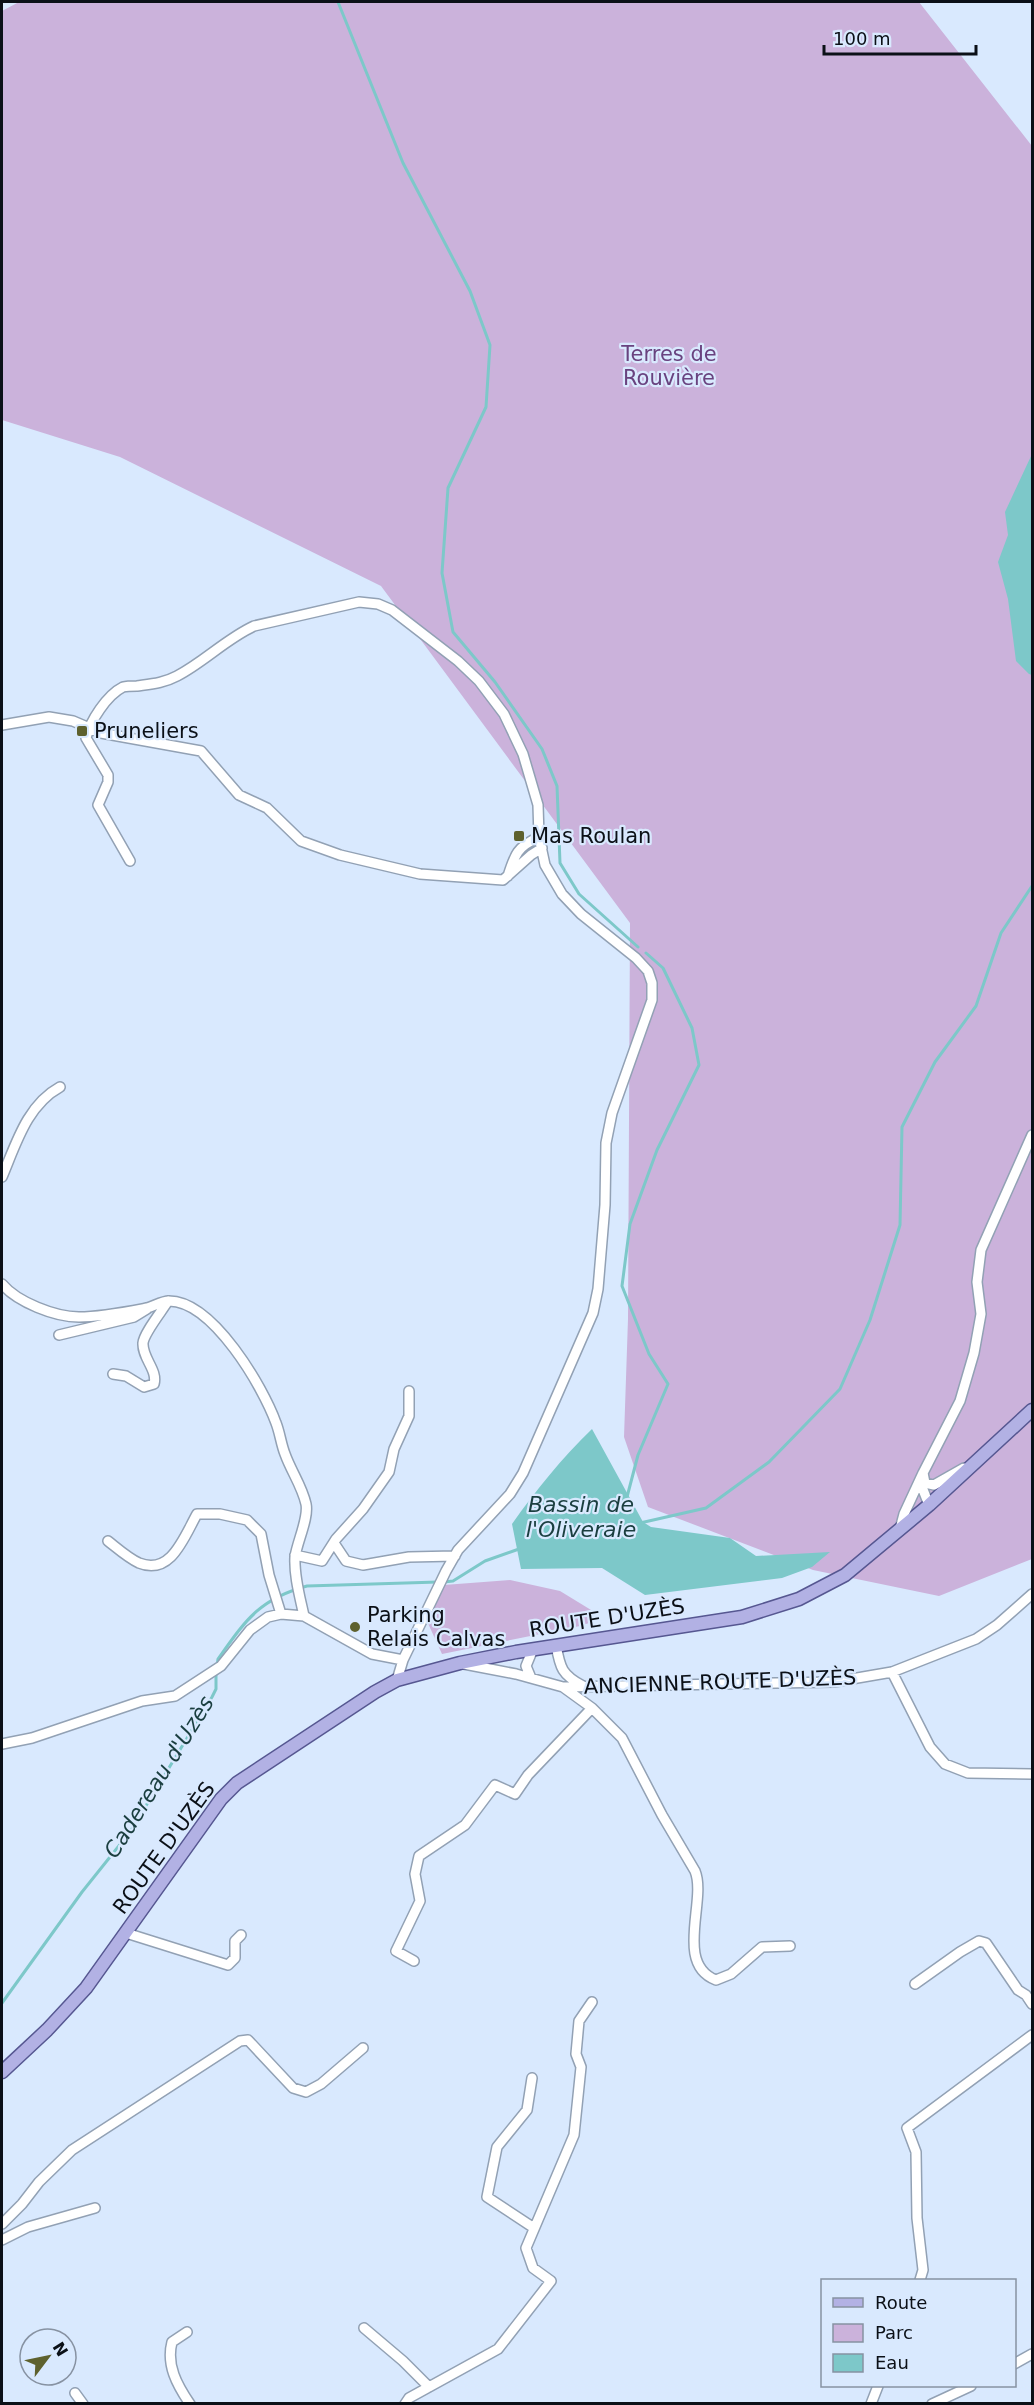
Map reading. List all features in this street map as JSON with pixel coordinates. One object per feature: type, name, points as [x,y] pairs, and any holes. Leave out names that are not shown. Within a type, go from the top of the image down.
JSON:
[{"type":"main road","name":"ROUTE D'UZÈS","points":[[2,2072],[48,2030],[86,1988],[221,1798],[237,1783],[375,1692],[397,1680],[460,1663],[556,1645],[742,1617],[800,1599],[845,1575],[926,1508],[1032,1410]]},
{"type":"street","points":[[130,861],[98,805],[108,782],[108,775],[86,738],[88,730],[105,703],[124,687],[158,684],[175,677],[202,662],[241,633],[267,622],[359,602],[378,604],[392,610],[434,645],[458,661],[479,681],[504,714],[518,744],[538,805],[539,837],[545,866],[562,894],[581,914],[636,958],[648,971],[652,983],[652,1000],[612,1113],[606,1143],[598,1289],[592,1313],[523,1473],[510,1494],[455,1556],[403,1660],[397,1680]]},
{"type":"street","points":[[2,724],[49,717],[73,722],[88,730],[201,751],[239,795],[267,808],[301,841],[340,855],[420,874],[503,880],[542,848]]},
{"type":"street","points":[[508,876],[515,854],[525,844],[539,837]]},
{"type":"street","points":[[2,1176],[28,1119],[40,1102],[60,1088]]},
{"type":"street","points":[[900,1529],[904,1514],[923,1473],[960,1401],[974,1353],[981,1314],[977,1282],[981,1250],[1032,1135]]},
{"type":"street","points":[[2,1284],[8,1291],[41,1310],[78,1317],[149,1307],[168,1301],[184,1305],[206,1317],[228,1340],[261,1389],[277,1424],[285,1453],[299,1484],[306,1507],[296,1556],[298,1588],[304,1616]]},
{"type":"street","points":[[113,1374],[126,1376],[144,1387],[154,1384],[155,1378],[144,1352],[143,1341],[168,1301]]},
{"type":"street","points":[[59,1335],[134,1317],[149,1307]]},
{"type":"street","points":[[296,1556],[322,1561],[389,1472],[394,1449],[409,1416],[410,1391]]},
{"type":"street","points":[[923,1473],[926,1482],[934,1485],[980,1460]]},
{"type":"street","points":[[923,1473],[922,1487],[926,1508]]},
{"type":"street","points":[[915,1491],[917,1503],[926,1508]]},
{"type":"street","points":[[108,1541],[138,1563],[155,1566],[173,1557],[197,1515],[220,1514],[247,1520],[261,1534],[281,1614]]},
{"type":"street","points":[[334,1543],[346,1561],[363,1565],[409,1557],[455,1556]]},
{"type":"street","name":"ANCIENNE ROUTE D'UZÈS","points":[[460,1663],[563,1687],[834,1682],[892,1672],[988,1633],[1032,1594]]},
{"type":"street","points":[[2,1744],[32,1738],[142,1701],[175,1696],[216,1668],[250,1630],[268,1617],[281,1614],[304,1616],[372,1654],[403,1660]]},
{"type":"street","points":[[556,1645],[560,1664],[567,1678],[585,1687]]},
{"type":"street","points":[[531,1678],[526,1666],[533,1649]]},
{"type":"street","points":[[544,1682],[552,1678],[560,1664]]},
{"type":"street","points":[[892,1672],[930,1747],[945,1764],[968,1773],[1032,1774]]},
{"type":"street","points":[[563,1687],[592,1708],[622,1738],[662,1815],[695,1871],[699,1881],[693,1941],[699,1964],[707,1975],[716,1980],[731,1974],[762,1947],[790,1946]]},
{"type":"street","points":[[414,1961],[396,1951],[420,1901],[415,1874],[419,1856],[465,1826],[495,1785],[515,1794],[528,1775],[592,1708]]},
{"type":"street","points":[[126,1933],[228,1965],[235,1958],[235,1941],[241,1935]]},
{"type":"street","points":[[915,1984],[979,1941],[986,1943],[1018,1990],[1026,1995],[1032,2004]]},
{"type":"street","points":[[405,2403],[409,2398],[498,2349],[551,2281],[533,2268],[526,2248],[574,2135],[581,2067],[576,2054],[579,2021],[592,2002]]},
{"type":"street","points":[[920,2279],[923,2270],[917,2218],[916,2152],[907,2128],[1032,2035]]},
{"type":"street","points":[[2,2224],[39,2181],[72,2150],[240,2041],[248,2040],[294,2088],[306,2092],[321,2084],[363,2048]]},
{"type":"street","points":[[532,2078],[527,2110],[497,2147],[487,2197],[534,2228]]},
{"type":"street","points":[[2,2240],[27,2228],[95,2208]]},
{"type":"street","points":[[364,2328],[429,2387]]},
{"type":"street","points":[[187,2332],[172,2342],[169,2355],[172,2371],[181,2391],[190,2403]]},
{"type":"street","points":[[1016,2363],[1032,2354]]},
{"type":"street","points":[[870,2403],[877,2387]]},
{"type":"street","points":[[932,2403],[966,2387]]},
{"type":"street","points":[[75,2393],[83,2403]]},
{"type":"green space","name":"Terres de Rouvière","points":[[19,2],[919,2],[1032,146],[1032,1559],[939,1596],[813,1570],[648,1507],[624,1437],[628,1319],[630,923],[381,586],[120,457],[2,420],[2,11]]},
{"type":"green space","name":"Bassin de l'Oliveraie","points":[[510,1580],[560,1591],[596,1613],[592,1622],[442,1654],[426,1619],[444,1585]]},
{"type":"water","points":[[1032,454],[1032,675],[1016,661],[1008,599],[998,562],[1008,535],[1005,512]]},
{"type":"water","name":"Bassin de l'Oliveraie","points":[[592,1429],[643,1522],[651,1527],[730,1538],[756,1556],[830,1552],[812,1567],[782,1578],[645,1595],[602,1568],[521,1569],[512,1524],[570,1451]]},
{"type":"waterway","points":[[338,2],[403,163],[470,291],[490,345],[486,407],[448,488],[442,573],[453,632],[495,682],[542,749],[557,786],[560,863],[579,894],[638,947]]},
{"type":"waterway","name":"Cadereau d'Uzès","points":[[640,1523],[706,1508],[769,1462],[840,1389],[870,1320],[900,1225],[902,1127],[935,1062],[976,1006],[1001,933],[1032,886]]},
{"type":"waterway","points":[[627,1497],[638,1455],[668,1384],[649,1354],[622,1286],[630,1224],[657,1150],[699,1065],[692,1028],[663,968],[646,953]]},
{"type":"waterway","name":"Cadereau d'Uzès","points":[[444,1582],[453,1581],[485,1561],[519,1549]]},
{"type":"waterway","name":"Cadereau d'Uzès","points":[[217,1666],[218,1659],[245,1623],[265,1605],[291,1591],[307,1586],[438,1582]]},
{"type":"waterway","name":"Cadereau d'Uzès","points":[[2,2003],[82,1892],[130,1832],[212,1697],[216,1689],[216,1673]]},
{"type":"place","name":"Pruneliers","points":[[82,731]]},
{"type":"place","name":"Mas Roulan","points":[[519,836]]},
{"type":"place","name":"Parking Relais Calvas","points":[[355,1627]]}]
